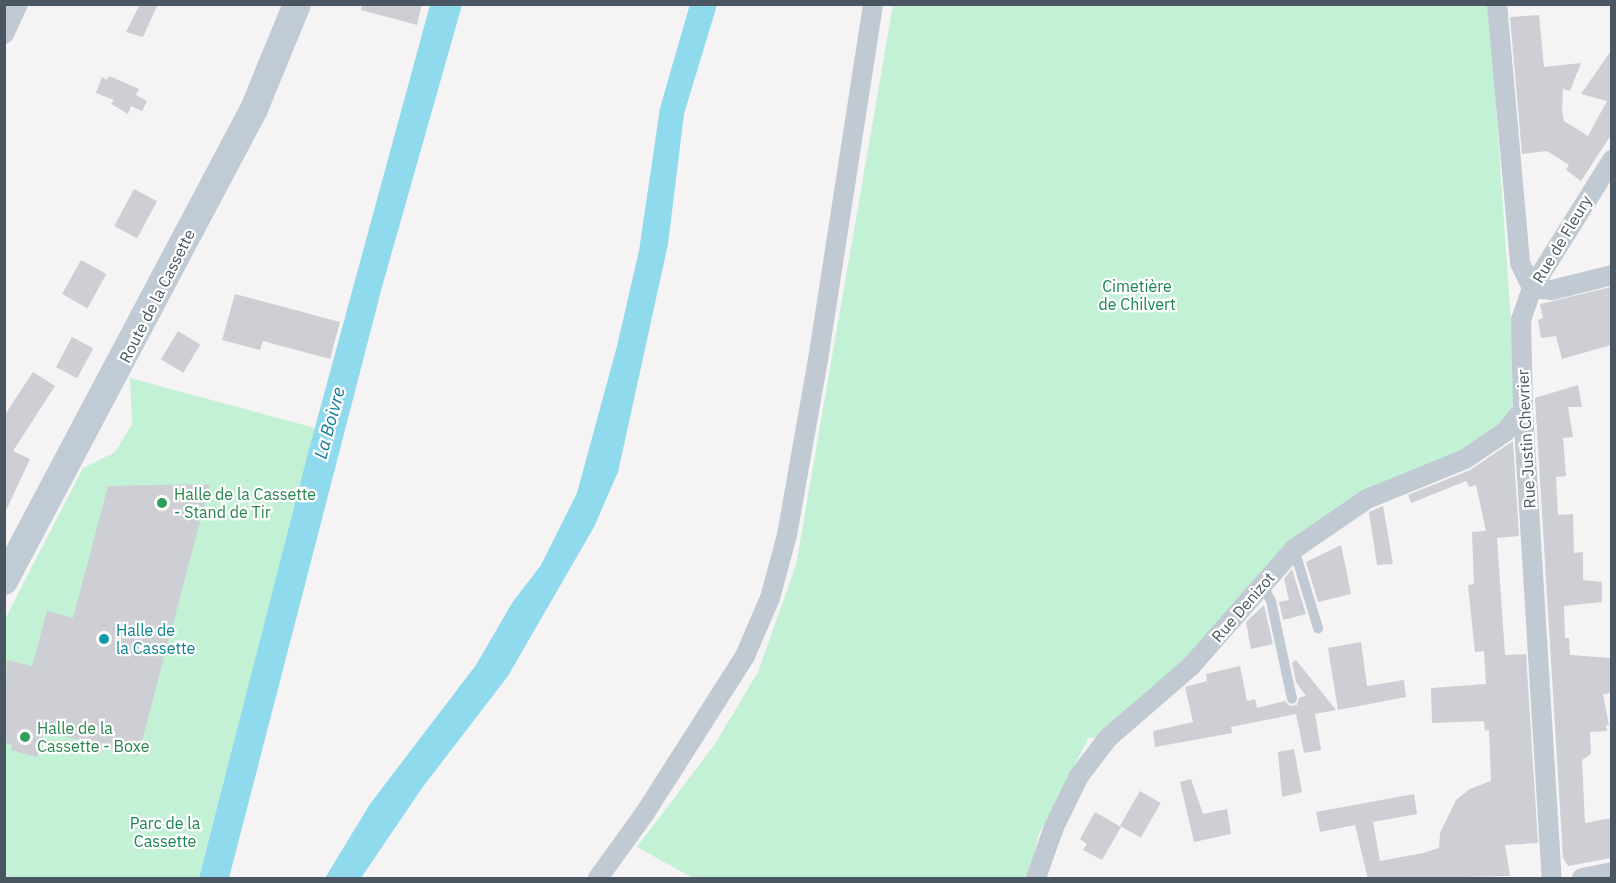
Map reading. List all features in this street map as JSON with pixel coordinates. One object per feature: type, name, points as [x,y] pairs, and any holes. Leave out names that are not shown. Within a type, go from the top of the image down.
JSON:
[{"type":"street","points":[[4,34],[18,4]]},
{"type":"street","name":"Route de la Cassette","points":[[4,581],[254,109],[297,4]]},
{"type":"street","points":[[598,879],[745,656],[770,598],[787,535],[820,347],[873,4]]},
{"type":"street","points":[[1497,4],[1520,262],[1532,288],[1552,290],[1611,275]]},
{"type":"street","name":"Rue de Fleury","points":[[1532,288],[1547,258],[1611,160]]},
{"type":"street","name":"Rue Justin Chevrier","points":[[1532,288],[1521,320],[1523,410],[1552,879]]},
{"type":"street","name":"Rue Denizot","points":[[1036,879],[1054,827],[1079,776],[1108,738],[1191,666],[1294,549],[1366,499],[1465,459],[1505,432],[1523,410]]},
{"type":"street","points":[[1582,879],[1611,872]]},
{"type":"lane","points":[[1294,549],[1318,628]]},
{"type":"lane","points":[[1262,584],[1271,601],[1292,699]]},
{"type":"green space","name":"Cimetière de Chilvert","points":[[893,5],[1489,5],[1516,395],[1508,418],[1462,450],[1358,498],[1098,739],[1089,737],[1039,834],[1027,878],[693,878],[637,847],[715,744],[758,672],[796,565]]},
{"type":"green space","name":"Parc de la Cassette","points":[[130,378],[315,428],[199,878],[5,878],[4,621],[83,468],[115,452],[132,424]]},
{"type":"water","points":[[690,4],[717,5],[684,114],[668,244],[618,472],[594,527],[508,676],[422,788],[361,878],[325,878],[370,804],[476,665],[512,603],[541,565],[577,493],[617,346],[639,251],[660,108]]},
{"type":"water","name":"La Boivre","points":[[430,5],[462,5],[382,287],[229,878],[199,878],[308,453]]},
{"type":"building","points":[[140,4],[158,4],[143,37],[126,32]]},
{"type":"building","points":[[362,4],[422,4],[417,25],[361,10]]},
{"type":"building","points":[[1539,15],[1544,67],[1581,63],[1570,91],[1563,89],[1562,110],[1564,121],[1588,136],[1607,101],[1581,94],[1611,51],[1611,135],[1581,181],[1566,170],[1569,165],[1547,151],[1522,154],[1510,17]]},
{"type":"building","points":[[109,76],[139,89],[136,95],[147,101],[142,111],[131,106],[128,114],[111,104],[114,100],[96,93],[102,77],[107,80]]},
{"type":"building","points":[[134,189],[157,201],[137,238],[114,226]]},
{"type":"building","points":[[81,260],[106,274],[87,308],[62,294]]},
{"type":"building","points":[[1611,287],[1611,345],[1562,359],[1556,336],[1541,338],[1538,320],[1543,318],[1540,304]]},
{"type":"building","points":[[235,294],[340,322],[330,359],[263,341],[260,350],[222,340]]},
{"type":"building","points":[[178,331],[200,344],[183,373],[161,359]]},
{"type":"building","points":[[72,337],[93,348],[77,378],[56,367]]},
{"type":"building","points":[[33,372],[55,386],[13,451],[30,459],[4,515],[4,416]]},
{"type":"building","points":[[1578,385],[1582,407],[1568,407],[1573,437],[1563,438],[1566,476],[1556,477],[1558,515],[1573,514],[1574,553],[1583,552],[1583,580],[1602,582],[1602,602],[1564,606],[1565,638],[1569,638],[1570,655],[1611,658],[1611,693],[1603,694],[1609,725],[1606,725],[1607,731],[1590,732],[1591,754],[1582,760],[1585,823],[1611,818],[1611,858],[1568,866],[1563,858],[1535,398]]},
{"type":"building","points":[[1513,441],[1519,536],[1497,538],[1505,655],[1526,654],[1538,843],[1505,845],[1510,876],[1368,879],[1355,825],[1320,832],[1316,812],[1414,794],[1417,814],[1373,822],[1380,861],[1439,848],[1440,833],[1456,800],[1470,789],[1491,781],[1489,730],[1485,731],[1484,721],[1432,723],[1431,688],[1486,684],[1484,651],[1475,652],[1468,585],[1474,584],[1472,532],[1486,531],[1476,485],[1469,487],[1466,481],[1411,503],[1408,495],[1470,470]]},
{"type":"building","name":"Halle de la Cassette","points":[[210,484],[138,756],[44,731],[37,757],[11,750],[12,745],[4,742],[7,660],[32,666],[47,611],[73,618],[108,486]]},
{"type":"building","points":[[1383,506],[1393,564],[1377,565],[1369,512]]},
{"type":"building","points":[[1341,545],[1351,594],[1318,602],[1306,562]]},
{"type":"building","points":[[1292,569],[1306,614],[1283,620],[1279,602],[1289,600],[1284,579]]},
{"type":"building","points":[[1264,605],[1273,644],[1251,649],[1246,622]]},
{"type":"building","points":[[1361,642],[1367,686],[1404,680],[1406,697],[1338,710],[1328,648]]},
{"type":"building","points":[[1296,660],[1336,710],[1315,714],[1321,750],[1304,753],[1296,714],[1231,727],[1232,733],[1155,747],[1153,731],[1193,722],[1185,687],[1207,681],[1206,674],[1240,666],[1247,701],[1255,699],[1257,708],[1285,701],[1290,706],[1297,705],[1299,698],[1306,696],[1296,682],[1292,663]]},
{"type":"building","points":[[1294,749],[1302,792],[1282,797],[1278,752]]},
{"type":"building","points":[[1191,779],[1203,814],[1227,809],[1231,834],[1194,842],[1180,782]]},
{"type":"building","points":[[1140,791],[1161,803],[1141,838],[1120,826]]},
{"type":"building","points":[[1095,812],[1121,827],[1102,860],[1083,850],[1087,844],[1080,839]]},
{"type":"place","name":"Halle de la Cassette - Stand de Tir","points":[[162,503]]},
{"type":"place","name":"Halle de la Cassette","points":[[104,639]]},
{"type":"place","name":"Halle de la Cassette - Boxe","points":[[25,737]]}]
